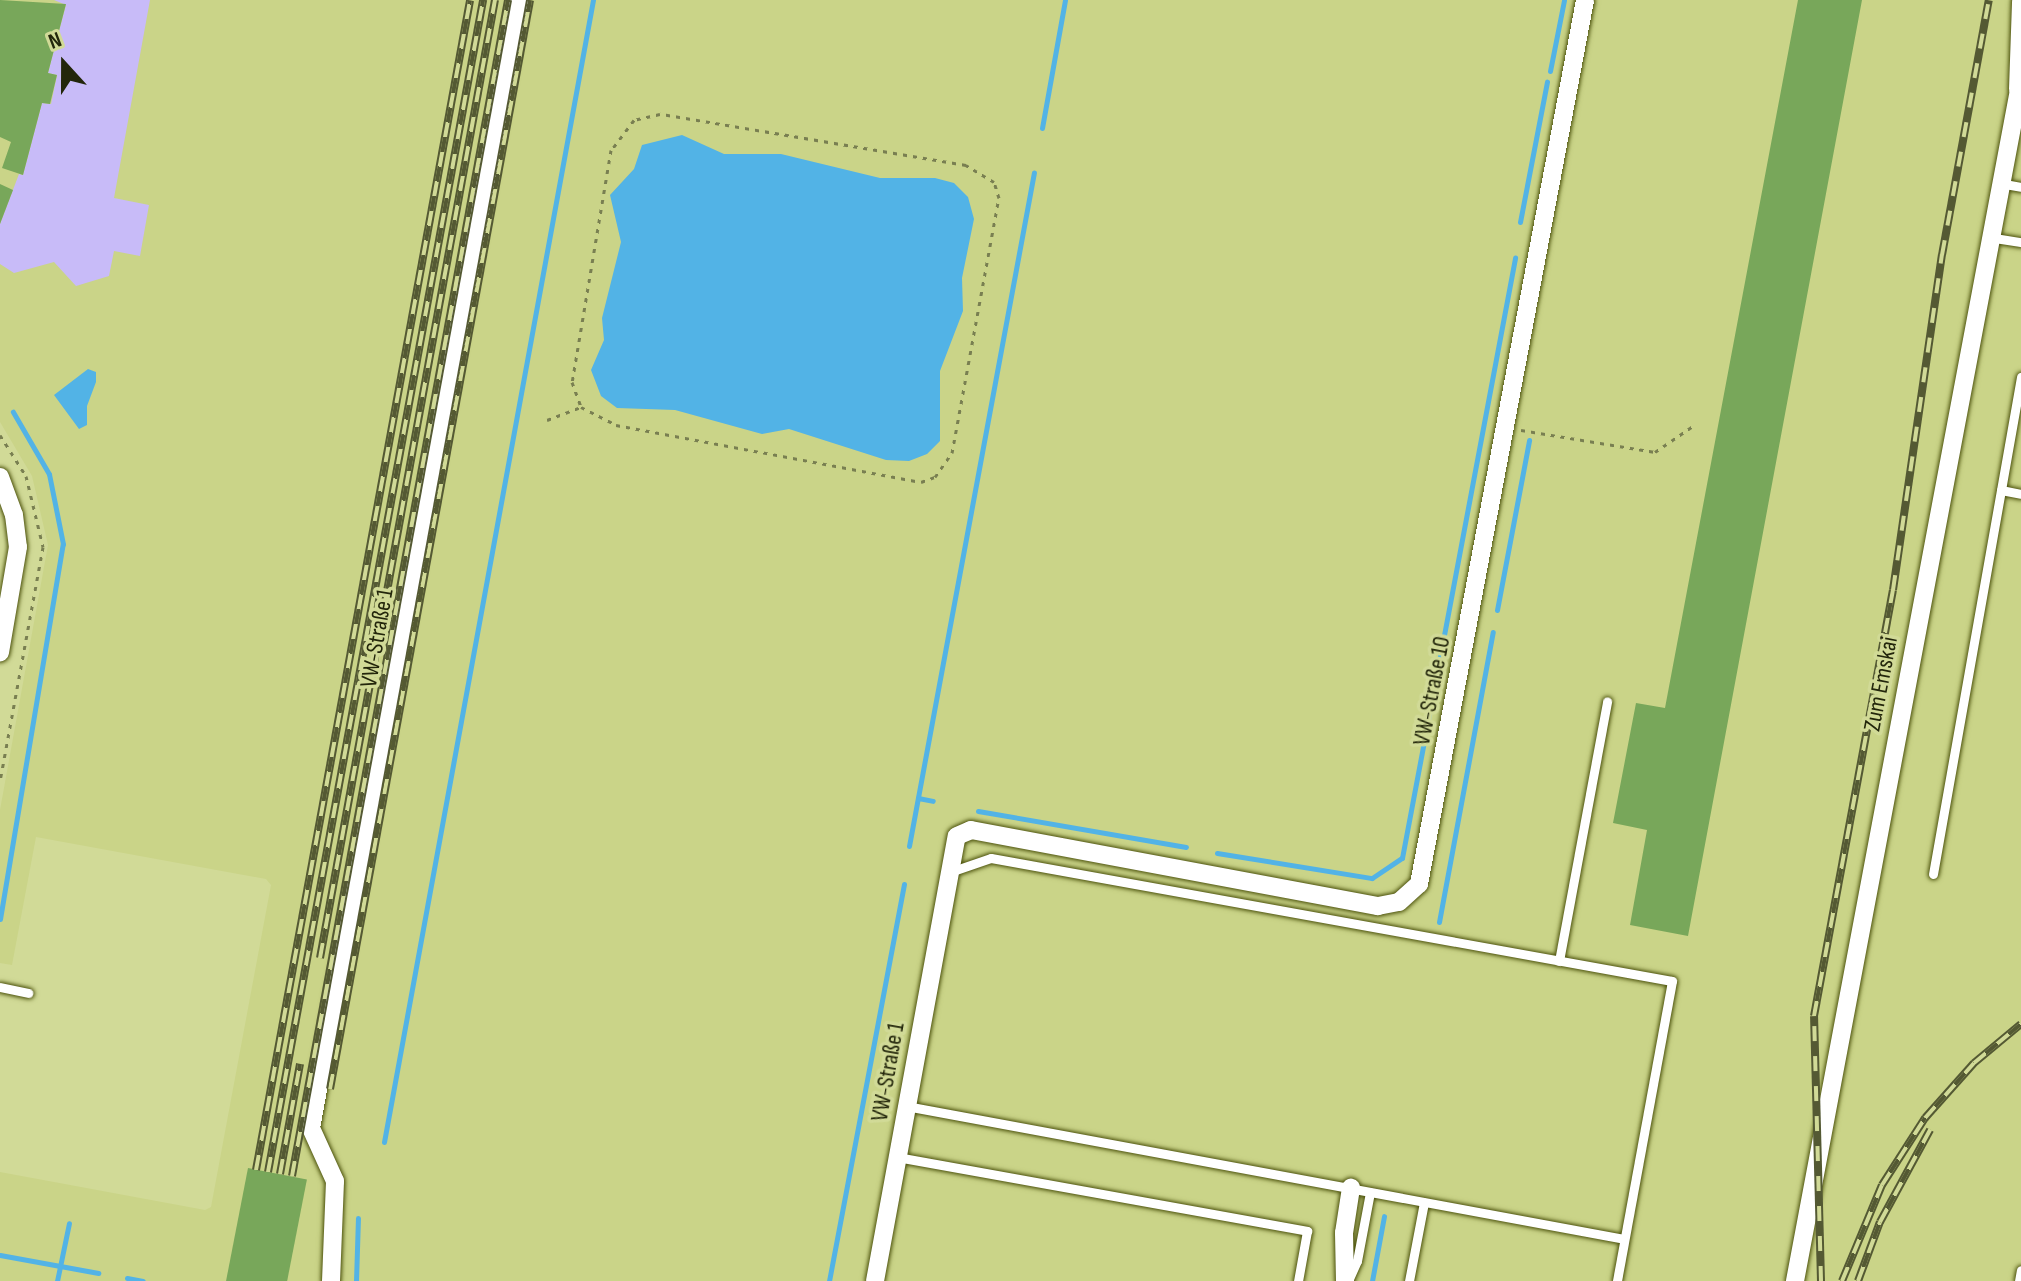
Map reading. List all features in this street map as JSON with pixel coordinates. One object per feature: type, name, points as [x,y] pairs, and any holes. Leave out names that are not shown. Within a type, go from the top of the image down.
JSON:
[{"type":"street","name":"VW-Straße 1","points":[[331,1281],[335,1181],[311,1128],[519,0]]},
{"type":"street","name":"VW-Straße 10","points":[[949,872],[957,836],[971,830],[1378,906],[1407,897],[1422,876],[1585,0]]},
{"type":"street","name":"Zum Emskai","points":[[1795,1281],[1988,237],[2019,88],[2021,1]]},
{"type":"street","points":[[0,477],[14,515],[18,547],[0,652]]},
{"type":"street","name":"VW-Straße 1","points":[[875,1281],[949,872]]},
{"type":"street","points":[[1346,1281],[1344,1233],[1351,1188]]},
{"type":"lane","points":[[1999,183],[2021,187]]},
{"type":"lane","points":[[1988,237],[2021,242]]},
{"type":"lane","points":[[1933,874],[2021,377]]},
{"type":"lane","points":[[2001,490],[2021,494]]},
{"type":"lane","points":[[1559,961],[1607,701]]},
{"type":"lane","points":[[949,872],[991,858],[1672,981],[1617,1281]]},
{"type":"lane","points":[[0,987],[28,993]]},
{"type":"lane","points":[[906,1106],[1624,1239]]},
{"type":"lane","points":[[897,1157],[1307,1231],[1298,1281]]},
{"type":"lane","points":[[1346,1281],[1357,1261],[1370,1192]]},
{"type":"lane","points":[[1409,1281],[1424,1202]]},
{"type":"lane","points":[[2019,1281],[2021,1270]]},
{"type":"path","points":[[547,420],[581,407],[616,425],[921,482],[935,477],[952,453],[999,198],[994,182],[966,165],[660,114],[634,120],[611,150],[572,382],[581,407]]},
{"type":"path","points":[[1506,427],[1655,452],[1693,426]]},
{"type":"shaded area","points":[[0,0],[2021,0],[2021,1281],[0,1281],[0,1172],[205,1210],[211,1207],[271,885],[266,879],[36,837],[12,965],[0,963],[0,810],[48,545],[32,476],[0,422]]},
{"type":"shaded area","points":[[54,0],[150,0],[114,198],[149,205],[140,256],[114,251],[109,276],[76,286],[54,262],[14,273],[0,264],[0,224],[19,174],[23,175],[42,103],[51,104],[57,75],[48,73],[66,5]]},
{"type":"water","points":[[682,135],[724,154],[781,154],[880,178],[935,178],[954,183],[968,197],[974,219],[962,278],[963,311],[940,371],[940,441],[927,454],[909,461],[886,460],[789,429],[762,434],[675,410],[617,408],[601,396],[591,370],[604,340],[602,318],[621,242],[610,195],[634,169],[642,145]]},
{"type":"water","points":[[88,369],[96,372],[96,382],[87,406],[87,425],[79,429],[54,395]]},
{"type":"building","points":[[0,0],[66,4],[48,73],[57,75],[50,104],[42,103],[23,175],[2,168],[11,142],[0,137]]},
{"type":"building","points":[[1798,0],[1862,0],[1688,936],[1630,925],[1647,830],[1613,823],[1636,703],[1665,708]]},
{"type":"building","points":[[0,184],[13,190],[0,224]]},
{"type":"building","points":[[248,1168],[307,1179],[287,1281],[226,1281]]},
{"type":"waterway","points":[[384,1142],[593,0]]},
{"type":"waterway","points":[[1042,128],[1065,0]]},
{"type":"waterway","points":[[1550,71],[1564,0]]},
{"type":"waterway","points":[[1520,222],[1547,82]]},
{"type":"waterway","points":[[909,846],[1034,172]]},
{"type":"waterway","points":[[1217,853],[1372,878],[1402,858],[1515,258]]},
{"type":"waterway","points":[[0,919],[63,544],[49,474],[13,412]]},
{"type":"waterway","points":[[1497,610],[1529,440]]},
{"type":"waterway","points":[[1439,922],[1493,632]]},
{"type":"waterway","points":[[918,798],[933,801]]},
{"type":"waterway","points":[[978,811],[1186,847]]},
{"type":"waterway","points":[[829,1281],[904,884]]},
{"type":"waterway","points":[[1372,1281],[1384,1216]]},
{"type":"waterway","points":[[356,1281],[358,1218]]},
{"type":"waterway","points":[[57,1281],[69,1223]]},
{"type":"waterway","points":[[0,1255],[98,1273]]},
{"type":"waterway","points":[[127,1278],[143,1281]]},
{"type":"railway","points":[[256,1170],[470,0]]},
{"type":"railway","points":[[268,1172],[483,0]]},
{"type":"railway","points":[[320,958],[495,0]]},
{"type":"railway","points":[[292,1176],[508,0]]},
{"type":"railway","points":[[330,1089],[530,0]]},
{"type":"railway","points":[[1821,1281],[1814,1016],[1893,590],[1942,255],[1989,0]]},
{"type":"railway","points":[[1842,1281],[1882,1185],[1925,1118],[1974,1063],[2021,1024]]},
{"type":"railway","points":[[280,1174],[300,1064]]},
{"type":"railway","points":[[1858,1281],[1880,1222],[1930,1130]]}]
